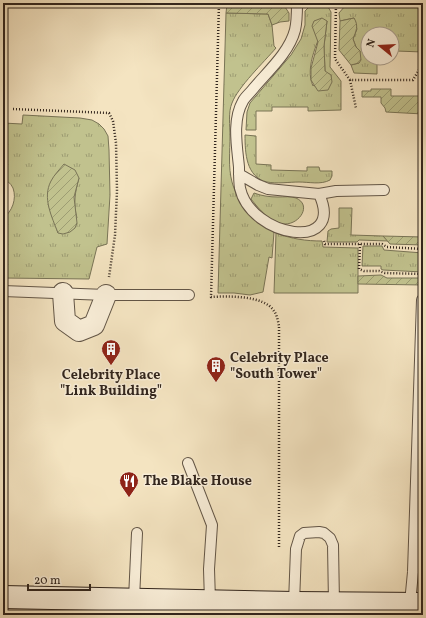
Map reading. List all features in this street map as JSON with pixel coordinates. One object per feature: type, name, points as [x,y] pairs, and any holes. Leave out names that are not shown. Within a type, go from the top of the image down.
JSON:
[{"type":"main road","points":[[3,597],[416,604]]},
{"type":"street","points":[[63,293],[65,321],[79,331],[94,325],[106,295]]},
{"type":"lane","points":[[297,3],[295,30],[291,42],[243,101],[238,115],[236,132],[240,189],[247,203],[257,215],[271,225],[283,230],[296,232],[310,232],[320,225],[324,217],[324,204],[319,194]]},
{"type":"lane","points":[[239,174],[268,189],[305,191],[319,194],[336,191],[384,190]]},
{"type":"lane","points":[[3,292],[106,295],[189,295]]},
{"type":"lane","points":[[416,604],[413,572],[422,300]]},
{"type":"lane","points":[[188,463],[212,524],[209,569],[210,601]]},
{"type":"lane","points":[[294,603],[296,548],[300,536],[304,533],[313,531],[324,534],[330,538],[333,545],[334,603]]},
{"type":"lane","points":[[134,599],[137,533]]},
{"type":"path","points":[[219,3],[211,296],[229,296],[264,302],[274,311],[279,326],[279,555]]},
{"type":"path","points":[[336,3],[335,59],[350,80],[356,108]]},
{"type":"path","points":[[350,80],[413,80],[423,63]]},
{"type":"path","points":[[13,109],[109,113],[113,121],[116,143],[117,191],[115,235],[106,295]]},
{"type":"path","points":[[320,225],[325,244],[382,244],[387,247],[423,249]]},
{"type":"path","points":[[360,244],[359,269],[364,271],[379,271],[385,274],[423,274]]},
{"type":"green space","points":[[227,4],[283,4],[289,13],[289,21],[272,25],[268,14],[226,13]]},
{"type":"green space","points":[[312,4],[327,5],[331,12],[330,67],[341,81],[341,110],[308,111],[308,107],[272,107],[272,111],[256,111],[256,130],[246,130],[247,112],[250,103],[291,55],[301,39],[305,25],[305,11]],"holes":[[[327,21],[324,46],[325,71],[313,86],[310,70],[311,62]]]},
{"type":"green space","points":[[345,6],[423,7],[423,52],[400,51],[400,26],[360,26],[360,51],[356,47],[353,39],[357,29],[354,18],[340,21],[339,13]]},
{"type":"green space","points":[[226,13],[268,14],[272,25],[274,46],[276,48],[240,90],[232,103],[230,111],[230,165],[232,182],[238,198],[248,211],[260,223],[274,232],[272,258],[269,257],[263,292],[250,295],[218,293]]},
{"type":"green space","points":[[322,18],[327,21],[324,46],[325,71],[331,75],[332,82],[328,90],[318,91],[311,80],[311,68],[318,42],[312,26],[314,21]]},
{"type":"green space","points":[[354,18],[356,21],[357,26],[353,39],[356,47],[360,51],[359,63],[351,65],[339,50],[340,21]]},
{"type":"green space","points":[[360,51],[360,66],[377,66],[377,74],[354,73],[351,65],[359,63]]},
{"type":"green space","points":[[371,89],[391,89],[391,96],[423,96],[423,114],[386,112],[381,103],[381,97],[362,97],[362,91],[371,91]]},
{"type":"green space","points":[[23,115],[80,118],[92,120],[99,124],[108,136],[110,195],[107,244],[97,247],[89,279],[3,278],[3,218],[13,205],[14,192],[13,188],[2,173],[3,123],[22,124]],"holes":[[[79,178],[75,203],[77,218],[58,233],[48,204]]]},
{"type":"green space","points":[[245,135],[256,136],[256,164],[271,165],[271,170],[307,171],[307,167],[319,167],[320,171],[332,171],[330,180],[319,183],[275,183],[260,179],[251,170],[248,163],[245,149]]},
{"type":"green space","points":[[64,164],[75,170],[79,178],[74,197],[77,223],[75,228],[70,232],[63,234],[58,233],[53,221],[47,194],[51,181]]},
{"type":"green space","points":[[254,193],[269,197],[296,198],[301,201],[304,209],[299,218],[295,221],[285,224],[275,222],[270,219],[251,199]]},
{"type":"green space","points":[[339,208],[352,208],[351,235],[383,236],[388,241],[359,240],[357,242],[327,242],[328,231],[339,228]]},
{"type":"green space","points":[[276,233],[310,241],[322,241],[323,247],[358,248],[358,293],[274,293]]},
{"type":"green space","points":[[383,236],[423,237],[423,245],[390,244]]},
{"type":"green space","points":[[363,246],[382,246],[384,250],[423,253],[423,272],[383,270],[381,269],[381,266],[362,266]]},
{"type":"green space","points":[[381,275],[387,278],[423,278],[423,285],[358,284],[358,276]]},
{"type":"place","name":"Celebrity Place \"Link Building\"","points":[[111,366]]},
{"type":"place","name":"Celebrity Place \"South Tower\"","points":[[216,383]]},
{"type":"place","name":"The Blake House","points":[[129,498]]}]
